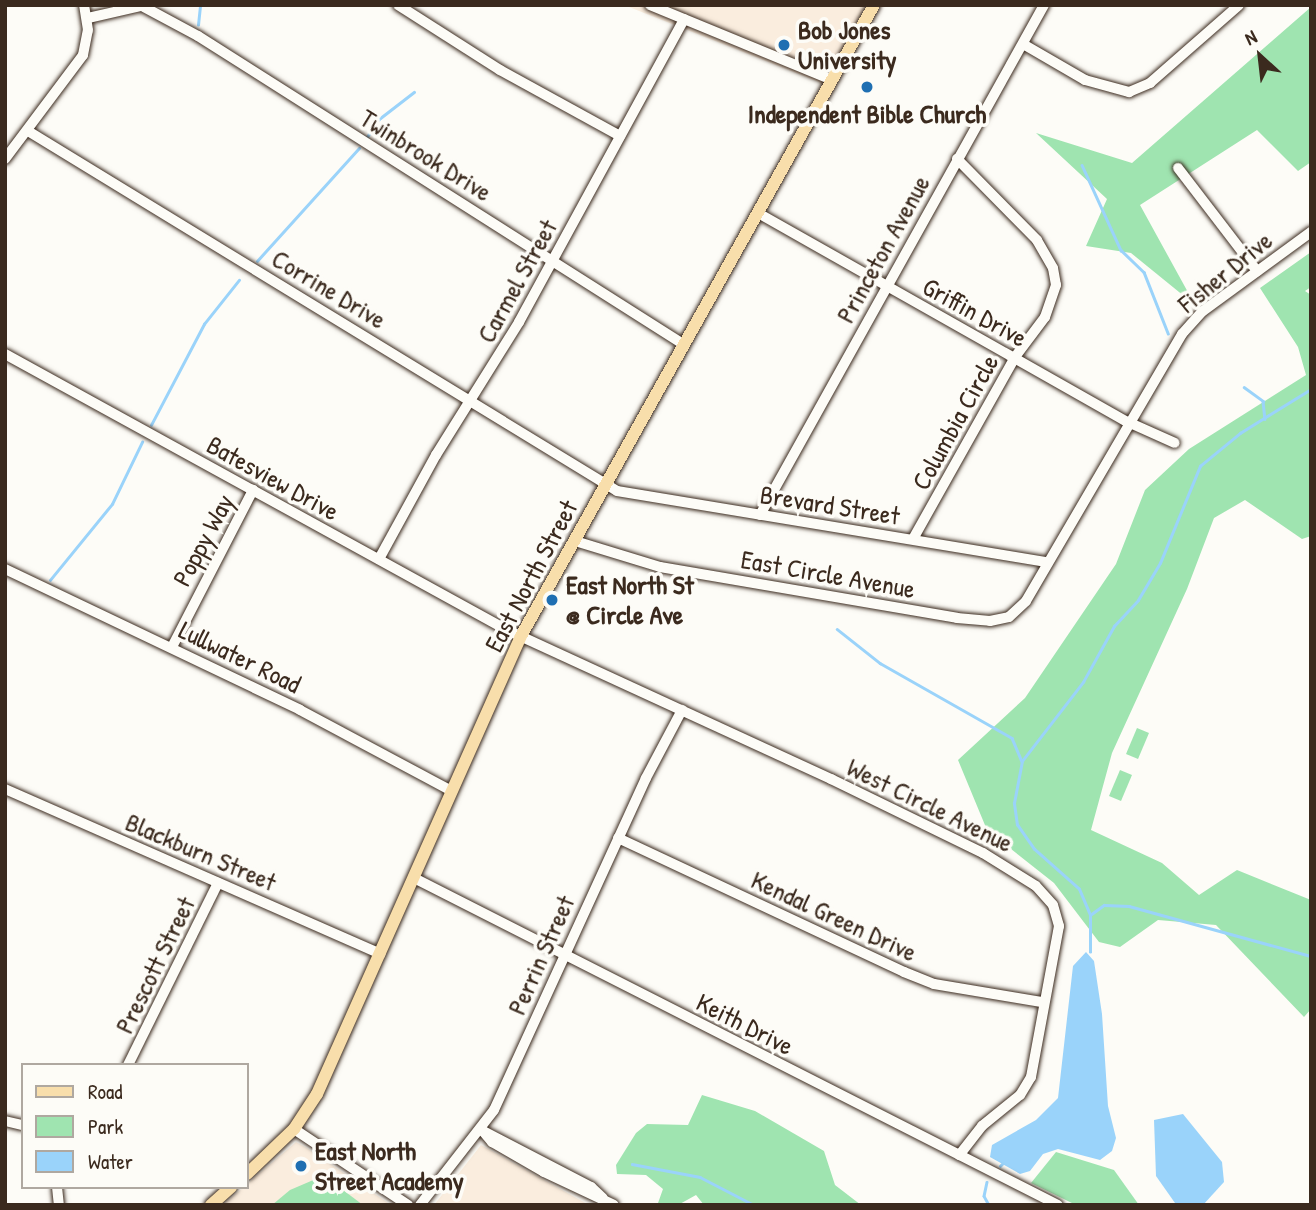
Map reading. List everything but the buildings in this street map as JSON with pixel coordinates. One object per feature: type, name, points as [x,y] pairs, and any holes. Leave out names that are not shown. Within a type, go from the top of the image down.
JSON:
[{"type":"main road","name":"East North Street","points":[[248,1173],[294,1129],[317,1094],[521,636],[874,5]]},
{"type":"main road","points":[[211,1205],[229,1189]]},
{"type":"street","points":[[5,159],[78,65],[87,43],[88,18],[84,5]]},
{"type":"street","points":[[398,5],[500,69],[620,136]]},
{"type":"street","points":[[650,5],[831,80]]},
{"type":"street","name":"Princeton Avenue","points":[[760,514],[1044,5]]},
{"type":"street","points":[[1023,44],[1085,80],[1129,92],[1150,83],[1239,5]]},
{"type":"street","points":[[88,18],[144,6]]},
{"type":"street","name":"Twinbrook Drive","points":[[144,6],[554,259],[683,344]]},
{"type":"street","name":"Carmel Street","points":[[379,559],[436,455],[473,401],[554,259],[684,19]]},
{"type":"street","name":"Corrine Drive","points":[[28,131],[608,482]]},
{"type":"street","name":"Columbia Circle","points":[[913,539],[1015,357],[1052,302],[1053,268],[1020,221],[957,159]]},
{"type":"street","points":[[1178,168],[1257,271]]},
{"type":"street","name":"Griffin Drive","points":[[758,214],[1128,422],[1175,443]]},
{"type":"street","name":"Fisher Drive","points":[[1048,562],[1128,422],[1193,321],[1311,232]]},
{"type":"street","name":"Batesview Drive","points":[[5,354],[521,636]]},
{"type":"street","name":"Brevard Street","points":[[608,482],[621,492],[1048,562]]},
{"type":"street","name":"Poppy Way","points":[[172,647],[253,491]]},
{"type":"street","name":"East Circle Avenue","points":[[575,541],[660,567],[990,621],[1009,617],[1022,606],[1048,562]]},
{"type":"street","name":"Lullwater Road","points":[[5,569],[172,647],[452,791]]},
{"type":"street","name":"West Circle Avenue","points":[[521,636],[983,853],[1036,886],[1053,905],[1059,926],[1027,1086],[982,1126],[958,1155]]},
{"type":"street","name":"Perrin Street","points":[[420,1205],[482,1130],[618,838],[682,710]]},
{"type":"street","name":"Blackburn Street","points":[[5,789],[380,954]]},
{"type":"street","name":"Kendal Green Drive","points":[[618,838],[934,984],[1042,1002]]},
{"type":"street","name":"Keith Drive","points":[[414,878],[1058,1205]]},
{"type":"street","name":"Prescott Street","points":[[129,1063],[218,883]]},
{"type":"street","points":[[294,1129],[408,1205]]},
{"type":"street","points":[[482,1130],[492,1142],[589,1195],[614,1205]]},
{"type":"street","points":[[482,1130],[496,1133],[591,1187],[603,1199]]},
{"type":"shaded area","name":"Bob Jones University","points":[[624,5],[866,5],[824,84]]},
{"type":"shaded area","name":"East North Street Academy","points":[[296,1142],[391,1205],[223,1205],[242,1189],[248,1189],[248,1183]]},
{"type":"shaded area","name":"East North Street Academy","points":[[481,1145],[589,1205],[434,1205]]},
{"type":"green space","points":[[1311,7],[1311,162],[1298,171],[1257,130],[1140,205],[1195,305],[1131,253],[1086,246],[1107,199],[1036,133],[1132,163]]},
{"type":"green space","points":[[1311,252],[1311,287],[1305,291],[1311,295],[1311,536],[1302,539],[1245,500],[1214,518],[1187,589],[1112,753],[1091,830],[1162,863],[1199,895],[1237,870],[1311,900],[1311,1009],[1304,1017],[1216,925],[1158,920],[1120,947],[1099,942],[1054,883],[987,830],[958,760],[1025,698],[1116,564],[1145,490],[1189,449],[1306,375],[1298,347],[1260,288]]},
{"type":"green space","points":[[1137,728],[1149,733],[1138,759],[1126,754]]},
{"type":"green space","points":[[1120,770],[1132,775],[1121,801],[1109,796]]},
{"type":"green space","points":[[702,1095],[755,1111],[824,1151],[835,1185],[861,1205],[704,1205],[696,1195],[678,1205],[662,1205],[658,1203],[663,1189],[646,1175],[617,1174],[616,1165],[636,1133],[647,1124],[688,1125]]},
{"type":"green space","points":[[1056,1152],[1114,1170],[1139,1205],[1076,1205],[1031,1183]]},
{"type":"green space","points":[[318,1178],[331,1181],[363,1205],[272,1205],[290,1190]]},
{"type":"water","points":[[1086,952],[1094,961],[1102,1014],[1108,1106],[1116,1138],[1112,1151],[1100,1160],[1058,1149],[1043,1154],[1030,1171],[1020,1174],[990,1157],[992,1145],[1036,1120],[1058,1098],[1073,966]]},
{"type":"water","points":[[1183,1114],[1222,1162],[1224,1182],[1203,1205],[1175,1203],[1156,1176],[1154,1120]]},
{"type":"waterway","points":[[198,25],[200,5]]},
{"type":"waterway","points":[[367,137],[379,119],[414,92]]},
{"type":"waterway","points":[[257,261],[359,148]]},
{"type":"waterway","points":[[1082,165],[1121,250],[1144,272],[1168,333]]},
{"type":"waterway","points":[[151,425],[204,324],[239,280]]},
{"type":"waterway","points":[[1244,387],[1263,401],[1265,419]]},
{"type":"waterway","points":[[1090,952],[1090,915],[1079,889],[1034,849],[1017,825],[1014,803],[1022,761],[1083,682],[1114,626],[1138,600],[1160,563],[1200,466],[1240,433],[1311,389]]},
{"type":"waterway","points":[[50,580],[112,504],[142,442]]},
{"type":"waterway","points":[[837,629],[880,663],[1012,738],[1022,761]]},
{"type":"waterway","points":[[1090,915],[1104,905],[1129,906],[1311,956]]},
{"type":"waterway","points":[[1000,1166],[1003,1163]]},
{"type":"waterway","points":[[632,1164],[700,1177],[754,1205]]},
{"type":"waterway","points":[[987,1182],[984,1196],[989,1205]]},
{"type":"place","name":"Bob Jones University","points":[[784,45]]},
{"type":"place","name":"Independent Bible Church","points":[[867,87]]},
{"type":"place","name":"East North St @ Circle Ave","points":[[552,600]]},
{"type":"place","name":"East North Street Academy","points":[[301,1166]]}]
